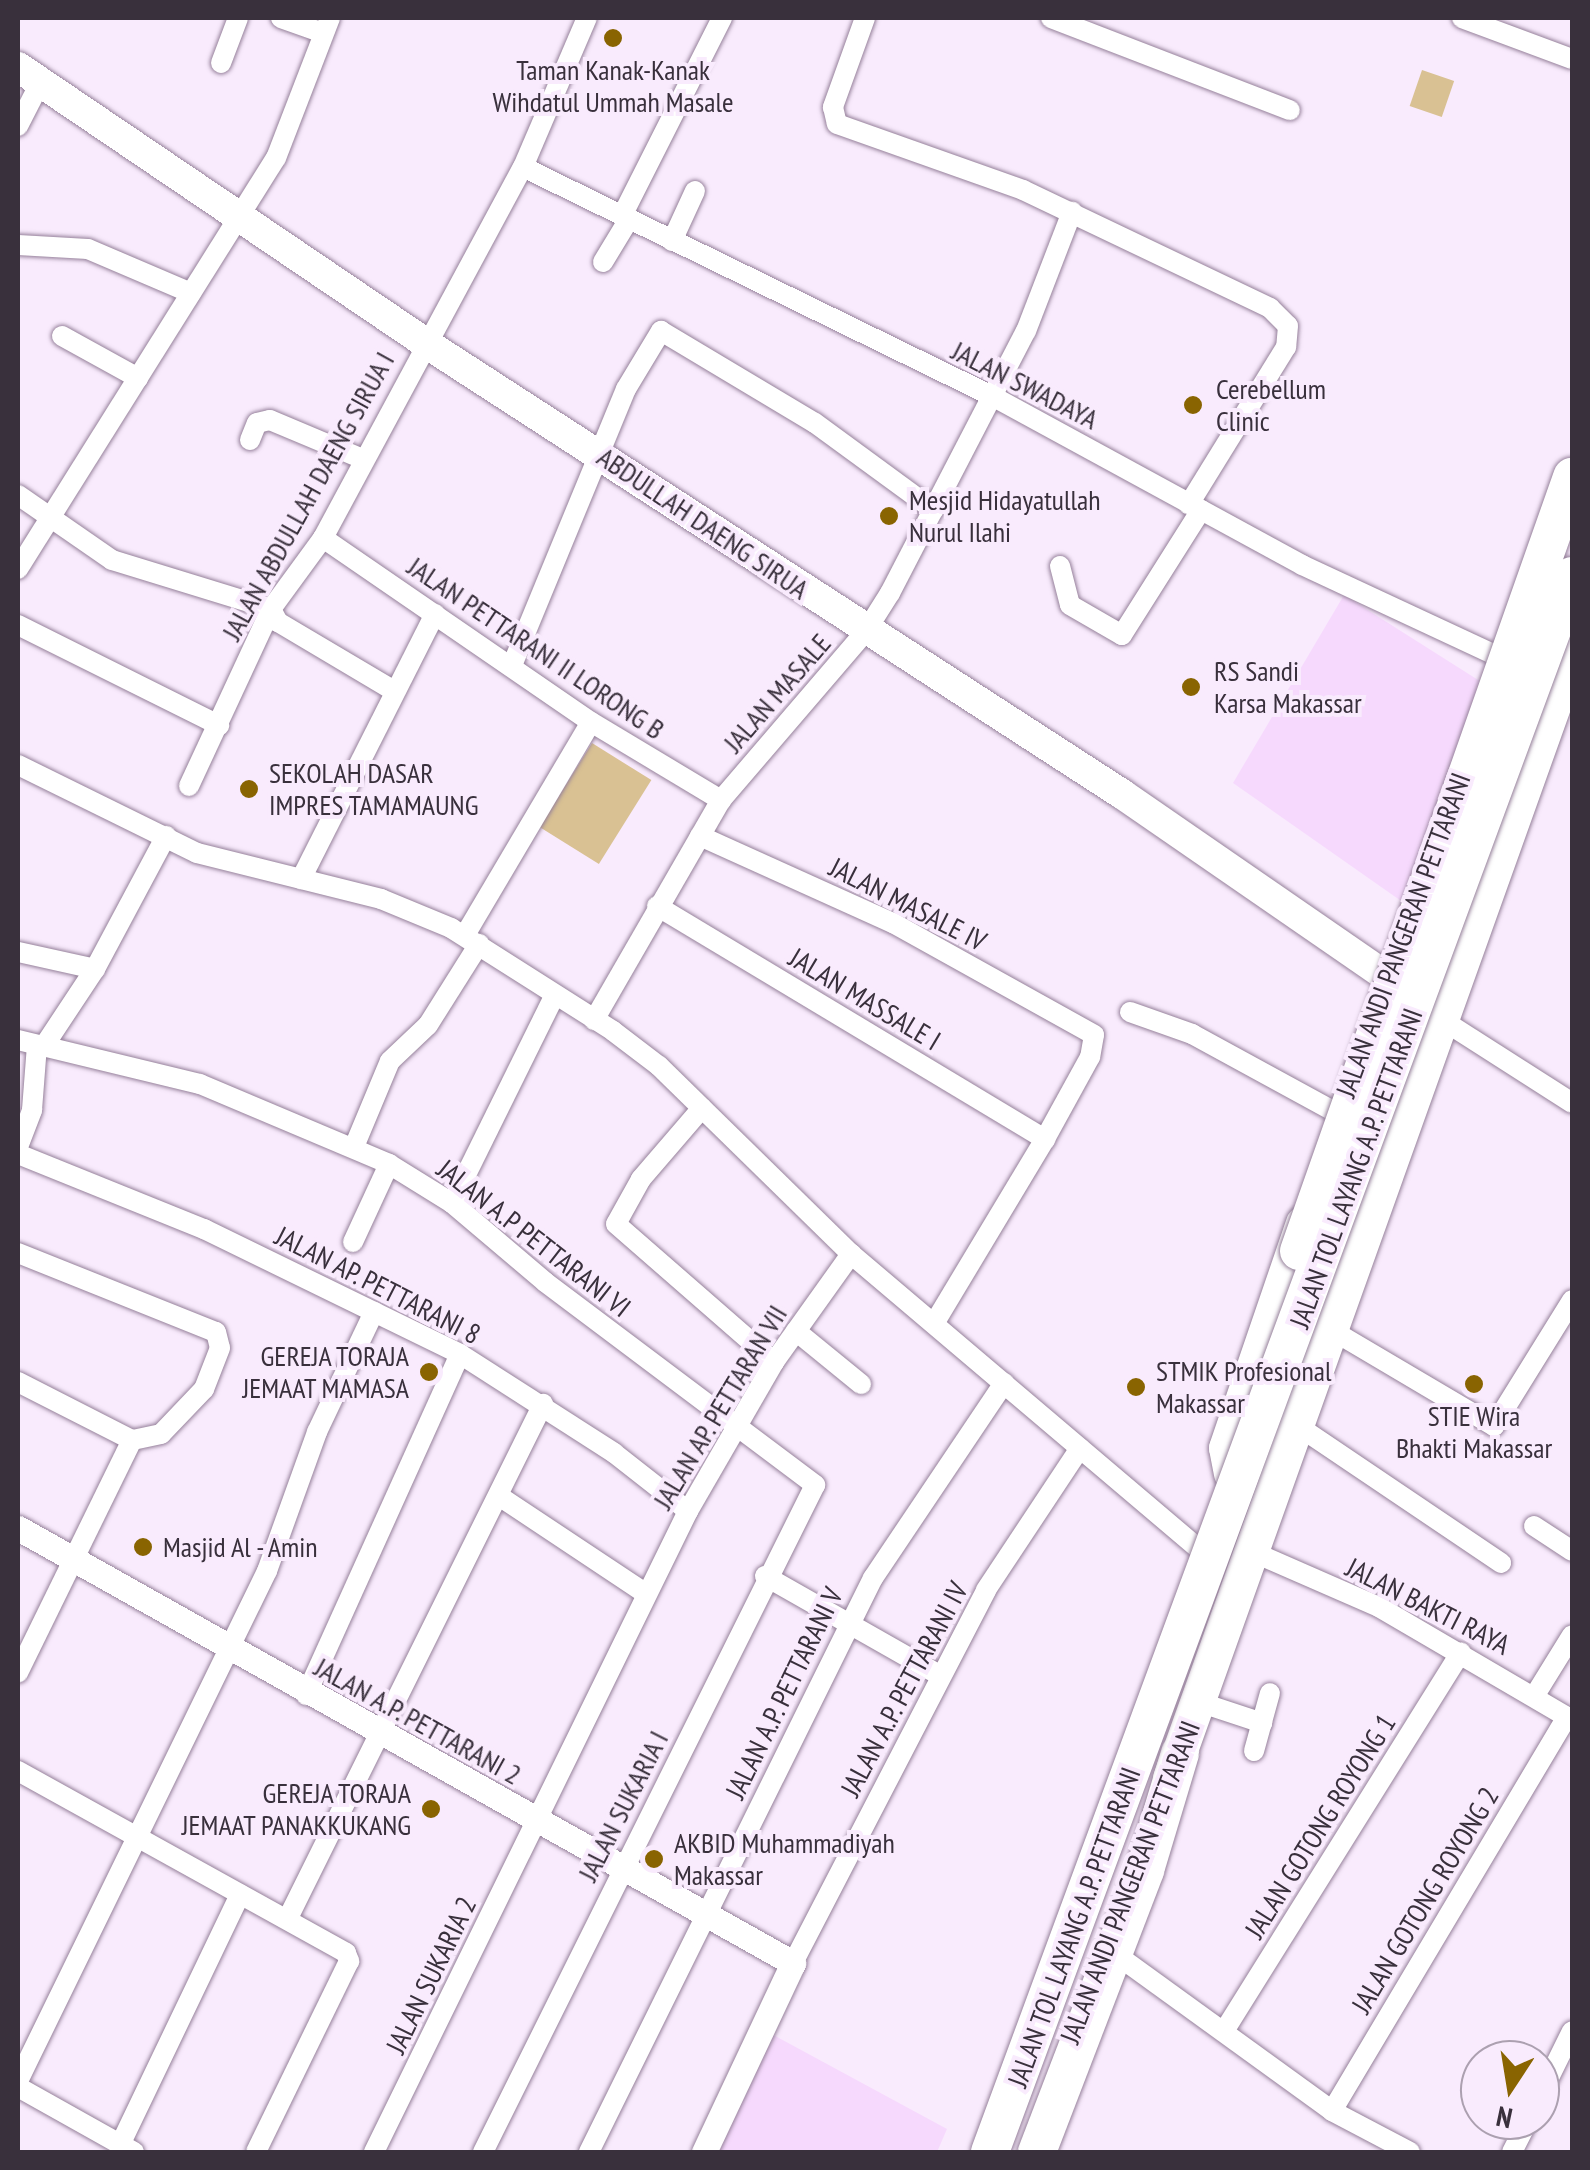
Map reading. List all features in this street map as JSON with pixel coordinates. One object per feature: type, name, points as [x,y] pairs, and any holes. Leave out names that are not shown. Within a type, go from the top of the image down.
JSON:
[{"type":"highway","points":[[1212,1541],[1223,1466],[1572,477]]},
{"type":"highway","points":[[1511,646],[1572,499]]},
{"type":"highway","name":"JALAN TOL LAYANG A.P. PETTARANI","points":[[990,2152],[1212,1541],[1572,576]]},
{"type":"highway","name":"JALAN TOL LAYANG A.P. PETTARANI","points":[[1010,2152],[1572,614]]},
{"type":"highway","name":"JALAN ANDI PANGERAN PETTARANI","points":[[974,2152],[1212,1541],[1324,1184],[1511,646]]},
{"type":"highway","name":"JALAN ANDI PANGERAN PETTARANI","points":[[1028,2152],[1335,1332],[1569,671]]},
{"type":"highway","points":[[1324,1184],[1325,1214],[1340,1229],[1356,1231],[1377,1211]]},
{"type":"highway","points":[[1286,1314],[1307,1301],[1316,1303],[1328,1309],[1335,1332]]},
{"type":"highway","name":"JALAN ANDI PANGERAN PETTARANI","points":[[1050,2152],[1116,1957],[1231,1661],[1231,1611]]},
{"type":"highway","points":[[1037,2152],[1116,1957],[1180,1753]]},
{"type":"main road","name":"ABDULLAH DAENG SIRUA","points":[[29,74],[424,342],[1122,794],[1389,978]]},
{"type":"main road","name":"JALAN ANDI PANGERAN PETTARANI","points":[[1230,1474],[1225,1448],[1324,1184],[1339,1114],[1511,646],[1572,455]]},
{"type":"street","points":[[221,63],[238,18]]},
{"type":"street","points":[[18,569],[284,143],[326,26],[281,18]]},
{"type":"street","name":"JALAN ABDULLAH DAENG SIRUA I","points":[[189,786],[271,609],[322,538],[424,342],[523,167],[586,18]]},
{"type":"street","points":[[603,262],[722,18]]},
{"type":"street","points":[[865,18],[833,106],[836,124],[1072,212],[1270,308],[1288,326],[1286,348],[1122,635],[1070,605],[1060,566]]},
{"type":"street","points":[[1051,18],[1290,110]]},
{"type":"street","points":[[1462,18],[1572,59]]},
{"type":"street","points":[[18,126],[29,74]]},
{"type":"street","name":"JALAN SWADAYA","points":[[523,167],[994,397],[1195,507],[1511,646]]},
{"type":"street","points":[[672,241],[695,191]]},
{"type":"street","name":"JALAN MASALE","points":[[594,1020],[721,800],[866,631],[994,397],[1072,212]]},
{"type":"street","points":[[18,246],[66,242],[88,248],[191,294]]},
{"type":"street","points":[[514,663],[626,389],[662,331],[804,416],[934,510]]},
{"type":"street","points":[[62,336],[138,378]]},
{"type":"street","points":[[250,440],[257,423],[270,420],[362,459]]},
{"type":"street","points":[[18,495],[112,560],[271,609],[278,622],[394,691]]},
{"type":"street","name":"JALAN PETTARANI II LORONG B","points":[[322,538],[514,663],[592,722],[721,800]]},
{"type":"street","points":[[301,879],[435,614]]},
{"type":"street","points":[[18,625],[220,725]]},
{"type":"street","points":[[354,1147],[390,1061],[428,1024],[592,722]]},
{"type":"street","points":[[18,765],[245,869],[381,899],[472,940],[659,1066],[851,1254],[1080,1448],[1212,1541]]},
{"type":"street","points":[[33,1044],[95,970],[166,836]]},
{"type":"street","name":"JALAN MASALE IV","points":[[700,836],[893,923],[1087,1029],[1094,1047],[1045,1138]]},
{"type":"street","name":"JALAN MASSALE I","points":[[657,906],[1045,1138]]},
{"type":"street","points":[[18,952],[95,970]]},
{"type":"street","points":[[452,1203],[554,994]]},
{"type":"street","points":[[1130,1012],[1192,1034],[1339,1114]]},
{"type":"street","points":[[1444,1021],[1572,1104]]},
{"type":"street","name":"JALAN A.P PETTARANI VI","points":[[33,1044],[200,1084],[389,1164],[452,1203],[545,1282],[816,1485]]},
{"type":"street","name":"JALAN AP. PETTARANI 8","points":[[33,1044],[32,1110],[18,1150],[204,1229],[460,1354],[543,1404],[688,1511]]},
{"type":"street","points":[[702,1108],[641,1180],[616,1224],[774,1362]]},
{"type":"street","points":[[935,1322],[1045,1138]]},
{"type":"street","points":[[353,1242],[389,1164]]},
{"type":"street","points":[[18,1252],[216,1332],[218,1356],[204,1388],[161,1434],[132,1440],[18,1382]]},
{"type":"street","name":"JALAN AP. PETTARAN VII","points":[[536,1820],[645,1593],[736,1424],[774,1362],[851,1254]]},
{"type":"street","points":[[1335,1332],[1494,1426],[1572,1300]]},
{"type":"street","points":[[240,1894],[127,2149],[18,2084],[135,1832],[276,1552],[318,1432],[374,1312]]},
{"type":"street","points":[[796,1330],[861,1384]]},
{"type":"street","points":[[306,1695],[460,1354]]},
{"type":"street","name":"JALAN A.P. PETTARANI V","points":[[589,2152],[849,1623],[896,1538],[1004,1383]]},
{"type":"street","points":[[288,1918],[543,1404]]},
{"type":"street","points":[[1298,1426],[1502,1564]]},
{"type":"street","points":[[18,1673],[132,1440]]},
{"type":"street","name":"JALAN A.P. PETTARANI IV","points":[[792,1964],[986,1590],[1080,1448]]},
{"type":"street","name":"JALAN SUKARIA I","points":[[483,2152],[766,1576],[816,1485]]},
{"type":"street","points":[[499,1496],[645,1593]]},
{"type":"street","points":[[1534,1526],[1572,1551]]},
{"type":"street","name":"JALAN A.P. PETTARANI 2","points":[[18,1528],[227,1651],[792,1964]]},
{"type":"street","name":"JALAN BAKTI RAYA","points":[[1253,1552],[1461,1652],[1570,1719]]},
{"type":"street","points":[[766,1576],[941,1676]]},
{"type":"street","points":[[1535,1696],[1572,1635]]},
{"type":"street","name":"JALAN GOTONG ROYONG 1","points":[[1226,2028],[1461,1652]]},
{"type":"street","points":[[1254,1751],[1270,1693]]},
{"type":"street","points":[[1214,1707],[1262,1723]]},
{"type":"street","name":"JALAN GOTONG ROYONG 2","points":[[1332,2111],[1570,1719]]},
{"type":"street","points":[[18,1771],[341,1948],[348,1961],[256,2152]]},
{"type":"street","name":"JALAN SUKARIA 2","points":[[381,2150],[536,1820]]},
{"type":"street","points":[[1116,1957],[1226,2028],[1332,2111],[1410,2152]]},
{"type":"street","points":[[704,2152],[792,1964]]},
{"type":"street","points":[[1560,2055],[1572,2031]]},
{"type":"shaded area","points":[[1422,70],[1454,81],[1442,117],[1410,106]]},
{"type":"shaded area","points":[[1344,595],[1486,685],[1404,903],[1233,783]]},
{"type":"shaded area","points":[[592,743],[651,780],[599,864],[540,827]]},
{"type":"shaded area","points":[[766,2031],[947,2129],[937,2152],[711,2152]]},
{"type":"place","name":"Taman Kanak-Kanak Wihdatul Ummah Masale","points":[[613,38]]},
{"type":"place","name":"Cerebellum Clinic","points":[[1193,405]]},
{"type":"place","name":"Mesjid Hidayatullah Nurul Ilahi","points":[[889,516]]},
{"type":"place","name":"RS Sandi Karsa Makassar","points":[[1191,687]]},
{"type":"place","name":"SEKOLAH DASAR IMPRES TAMAMAUNG","points":[[249,789]]},
{"type":"place","name":"GEREJA TORAJA JEMAAT MAMASA","points":[[429,1372]]},
{"type":"place","name":"STIE Wira Bhakti Makassar","points":[[1474,1384]]},
{"type":"place","name":"STMIK Profesional Makassar","points":[[1136,1387]]},
{"type":"place","name":"Masjid Al - Amin","points":[[143,1547]]},
{"type":"place","name":"GEREJA TORAJA JEMAAT PANAKKUKANG","points":[[431,1809]]},
{"type":"place","name":"AKBID Muhammadiyah Makassar","points":[[654,1859]]}]
